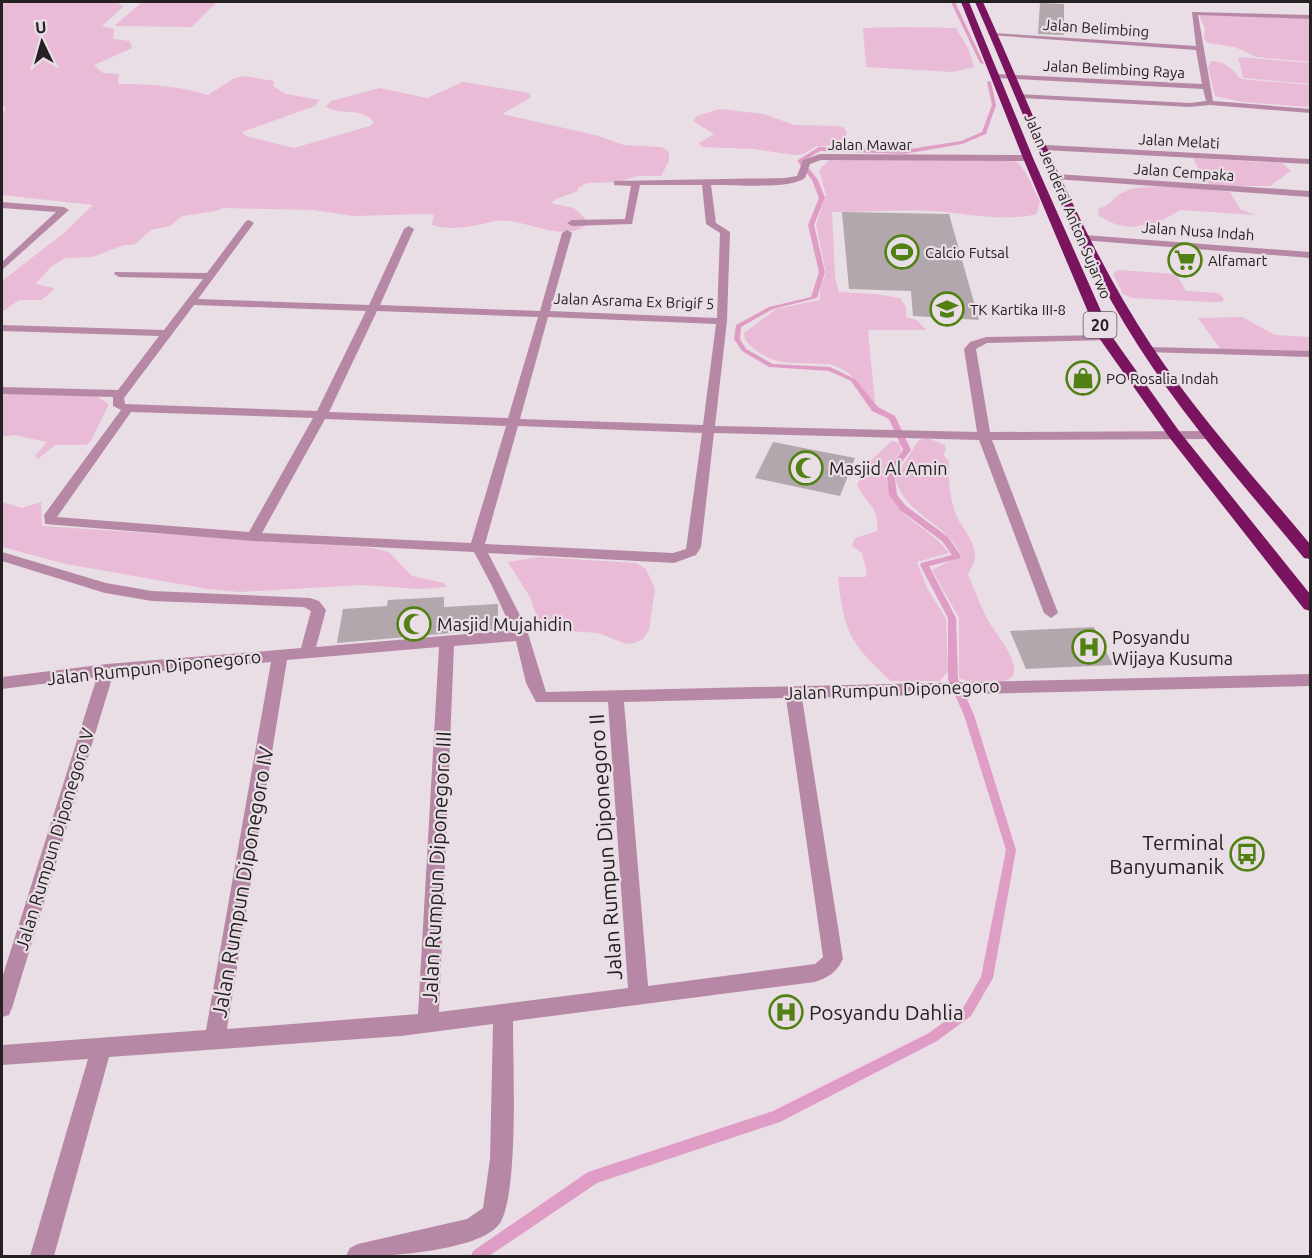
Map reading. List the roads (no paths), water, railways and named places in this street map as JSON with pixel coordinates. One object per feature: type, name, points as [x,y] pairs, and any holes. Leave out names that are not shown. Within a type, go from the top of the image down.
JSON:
[{"type":"highway","name":"Jalan Jenderal Anton Sujarwo","points":[[965,2],[1028,158],[1106,338],[1174,435],[1311,605]]},
{"type":"highway","name":"Jalan Jenderal Anton Sujarwo","points":[[979,2],[1020,96],[1046,148],[1084,238],[1148,350],[1210,435],[1311,554]]},
{"type":"street","points":[[1206,87],[1194,13],[1311,16]]},
{"type":"street","name":"Jalan Belimbing","points":[[993,35],[1198,48]]},
{"type":"street","points":[[996,76],[1012,76]]},
{"type":"street","name":"Jalan Belimbing Raya","points":[[1012,76],[1206,87],[1210,103]]},
{"type":"street","points":[[1020,96],[1190,105],[1210,103],[1311,111]]},
{"type":"street","name":"Jalan Melati","points":[[1046,148],[1311,162]]},
{"type":"street","name":"Jalan Mawar","points":[[617,183],[785,181],[801,178],[805,166],[820,158],[1028,158]]},
{"type":"street","name":"Jalan Cempaka","points":[[1057,177],[1311,194]]},
{"type":"street","points":[[706,182],[711,224],[725,232],[722,321]]},
{"type":"street","name":"Jalan Asrama Ex Brigif 5","points":[[477,547],[569,228],[626,224],[636,183]]},
{"type":"street","points":[[2,205],[64,210],[2,267]]},
{"type":"street","points":[[249,223],[120,394],[119,406],[710,429],[984,436],[1210,435]]},
{"type":"street","points":[[253,537],[321,415],[409,229]]},
{"type":"street","name":"Jalan Nusa Indah","points":[[1084,238],[1311,255]]},
{"type":"street","points":[[119,274],[209,276]]},
{"type":"street","name":"Jalan Asrama Ex Brigif 5","points":[[128,408],[51,515],[50,521],[253,537],[674,558],[686,556],[694,547],[722,321],[190,302]]},
{"type":"street","points":[[2,328],[166,333]]},
{"type":"street","points":[[1051,613],[984,436],[970,349],[974,344],[986,340],[1106,338]]},
{"type":"street","points":[[1148,350],[1311,354]]},
{"type":"street","points":[[2,390],[120,394]]},
{"type":"street","name":"Jalan Rumpun Diponegoro","points":[[477,547],[490,566],[527,652],[536,691],[542,698],[1311,680]]},
{"type":"street","points":[[2,555],[105,588],[152,596],[305,602],[314,605],[319,610],[308,652]]},
{"type":"street","name":"Jalan Rumpun Diponegoro","points":[[2,683],[107,670],[308,652],[447,643],[519,635]]},
{"type":"street","name":"Jalan Rumpun Diponegoro III","points":[[215,1040],[428,1022],[447,643]]},
{"type":"street","name":"Jalan Rumpun Diponegoro IV","points":[[2,1055],[215,1040],[280,655]]},
{"type":"street","name":"Jalan Rumpun Diponegoro V","points":[[2,1008],[107,670]]},
{"type":"street","points":[[639,996],[815,973],[830,964],[832,959],[793,692]]},
{"type":"street","name":"Jalan Rumpun Diponegoro II","points":[[428,1022],[639,996],[616,697]]},
{"type":"street","points":[[358,1257],[472,1229],[491,1216],[495,1206],[501,1159],[503,1013]]},
{"type":"street","points":[[42,1257],[101,1049]]},
{"type":"waterway","points":[[953,2],[982,63]]},
{"type":"waterway","points":[[478,1256],[593,1177],[775,1117],[933,1037],[967,1012],[987,978],[1011,850],[969,715],[953,679],[952,618],[924,565],[957,556],[945,539],[903,508],[893,495],[890,472],[907,450],[892,418],[875,409],[853,380],[830,369],[771,366],[744,350],[737,339],[738,326],[771,308],[814,298],[822,272],[811,225],[822,198],[815,180],[800,161],[819,149],[904,152],[962,142],[984,133],[994,105],[989,82]]},
{"type":"place","name":"Calcio Futsal","points":[[902,252]]},
{"type":"place","name":"Alfamart","points":[[1185,260]]},
{"type":"place","name":"TK Kartika III-8","points":[[947,309]]},
{"type":"place","name":"PO Rosalia Indah","points":[[1083,378]]},
{"type":"place","name":"Masjid Al Amin","points":[[806,468]]},
{"type":"place","name":"Masjid Mujahidin","points":[[414,624]]},
{"type":"place","name":"Posyandu Wijaya Kusuma","points":[[1089,647]]},
{"type":"place","name":"Terminal Banyumanik","points":[[1247,854]]},
{"type":"place","name":"Posyandu Dahlia","points":[[786,1012]]}]
